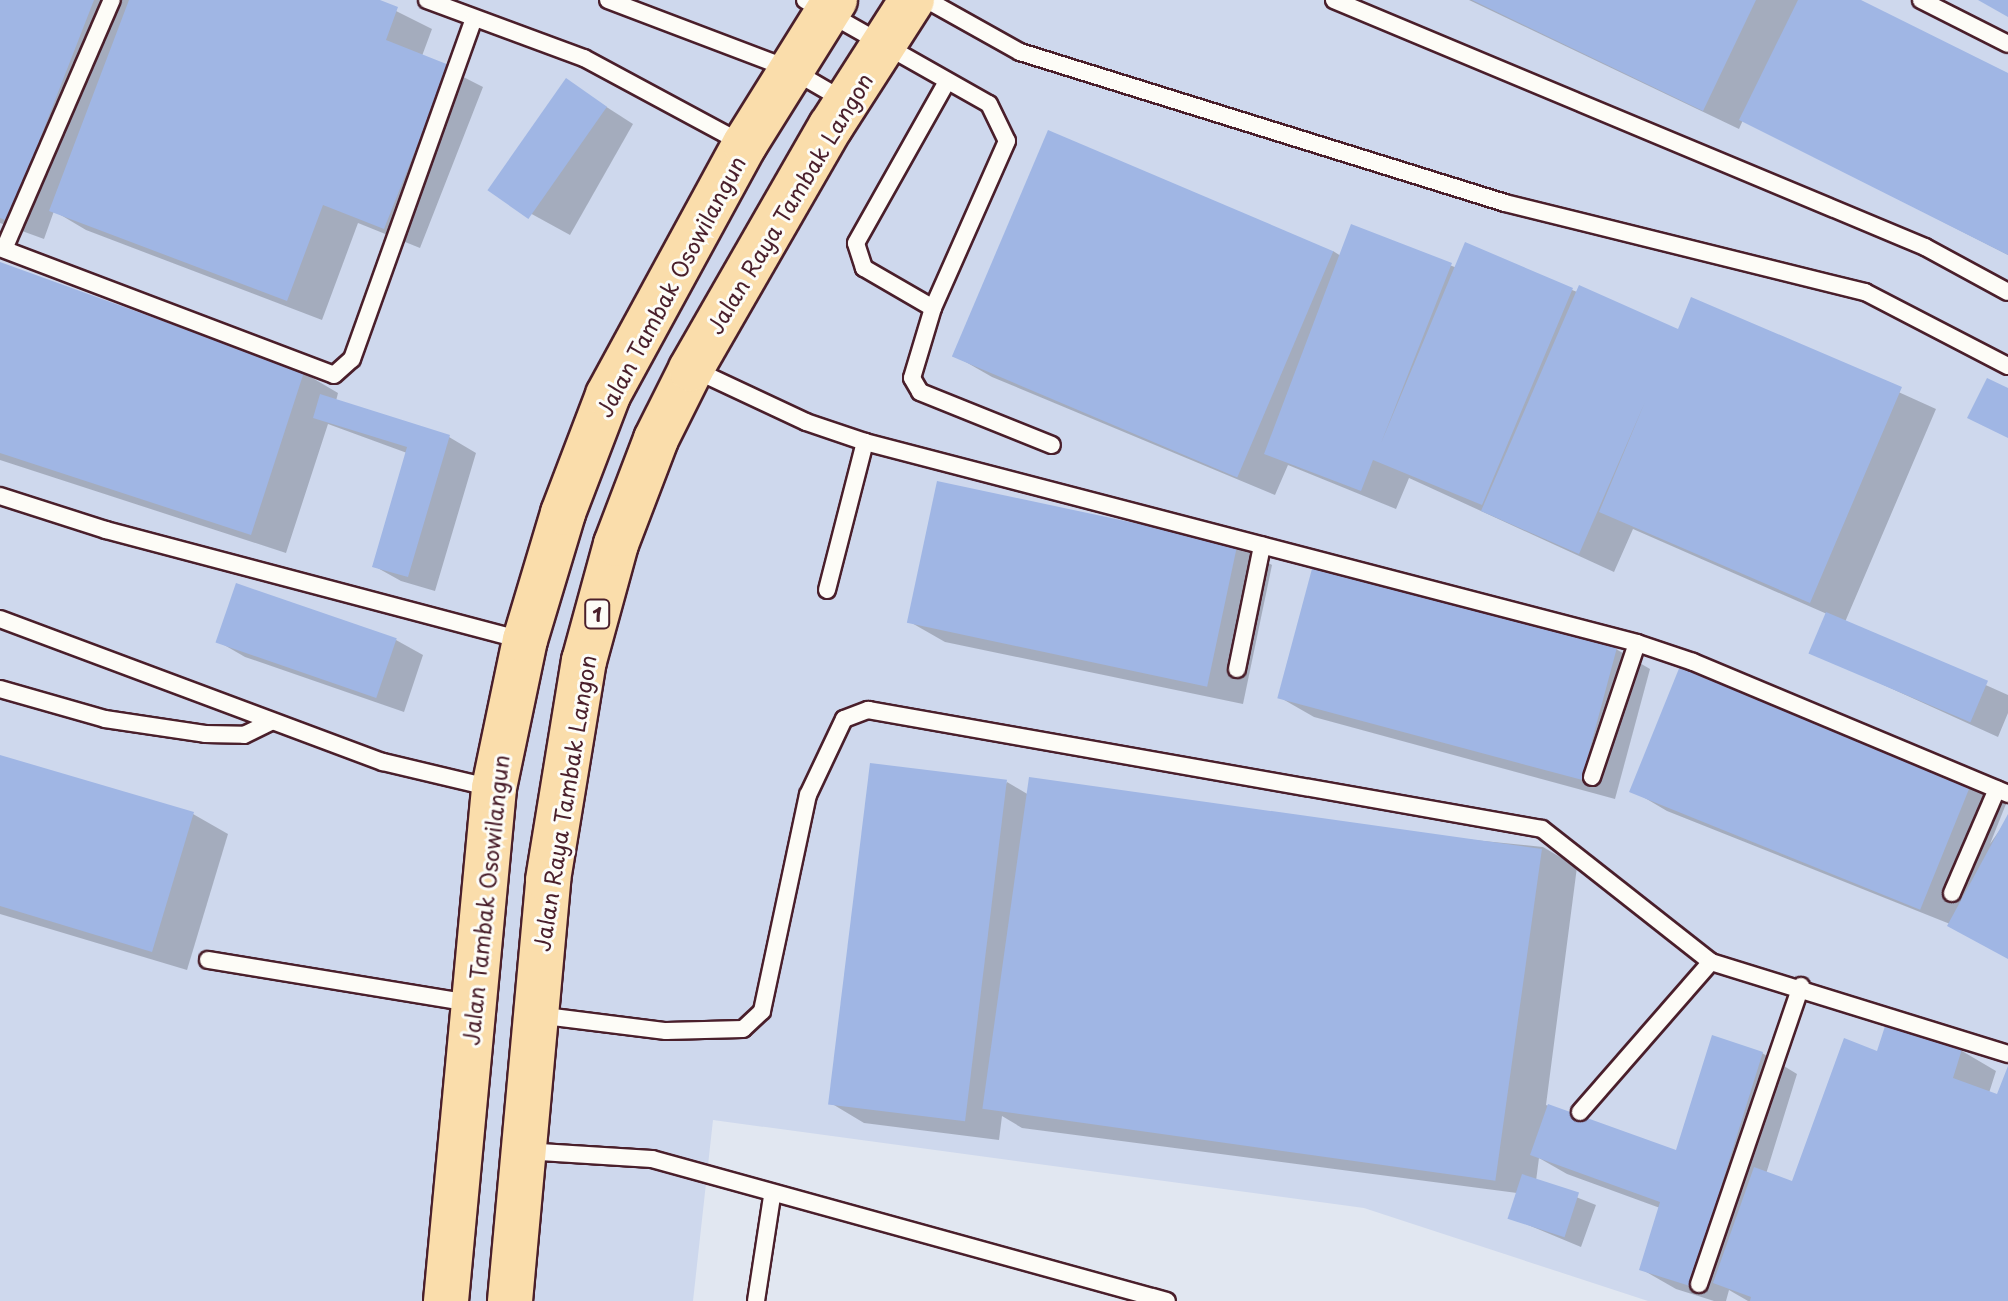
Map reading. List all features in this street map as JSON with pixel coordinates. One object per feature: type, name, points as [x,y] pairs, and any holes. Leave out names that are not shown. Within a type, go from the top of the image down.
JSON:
[{"type":"highway","name":"Jalan Raya Tambak Langon","points":[[510,1301],[533,1015],[548,880],[584,661],[621,531],[656,439],[691,369],[846,102],[912,0]]},
{"type":"highway","name":"Jalan Tambak Osowilangun","points":[[446,1301],[494,788],[525,640],[563,513],[608,395],[745,144],[790,69],[822,4]]},
{"type":"lane","points":[[112,0],[2,248],[334,375],[352,359],[474,19]]},
{"type":"lane","points":[[427,0],[584,58],[745,144]]},
{"type":"lane","points":[[608,0],[790,69],[846,102]]},
{"type":"lane","points":[[927,0],[1020,52],[1505,203],[1865,292],[2008,366]]},
{"type":"lane","points":[[1334,0],[1925,247],[2008,292]]},
{"type":"lane","points":[[1921,0],[2008,44]]},
{"type":"lane","points":[[822,4],[946,83],[989,104],[1007,141],[933,308],[912,378],[920,392],[1052,445]]},
{"type":"lane","points":[[933,308],[864,268],[856,243],[946,83]]},
{"type":"lane","points":[[691,369],[806,422],[865,442],[1637,643],[2002,791],[1952,893]]},
{"type":"lane","points":[[827,590],[865,442]]},
{"type":"lane","points":[[0,496],[106,530],[525,640]]},
{"type":"lane","points":[[1237,669],[1262,546]]},
{"type":"lane","points":[[0,619],[383,762],[494,788]]},
{"type":"lane","points":[[1592,777],[1637,643]]},
{"type":"lane","points":[[0,689],[105,719],[205,734],[244,735],[271,722]]},
{"type":"lane","points":[[533,1015],[666,1031],[743,1029],[762,1011],[808,795],[844,719],[868,710],[1542,829],[1711,962],[1801,986],[2008,1054]]},
{"type":"lane","points":[[208,960],[472,1004]]},
{"type":"lane","points":[[1580,1112],[1711,962]]},
{"type":"lane","points":[[1699,1284],[1801,986]]},
{"type":"lane","points":[[524,1151],[652,1159],[772,1196],[1167,1301]]},
{"type":"lane","points":[[756,1301],[772,1196]]},
{"type":"shaded area","points":[[0,0],[2008,0],[2008,1301],[1648,1301],[1364,1208],[713,1120],[693,1301],[0,1301]]},
{"type":"building","points":[[0,0],[94,0],[8,221],[0,218]]},
{"type":"building","points":[[129,0],[380,0],[398,7],[386,40],[449,65],[384,229],[323,205],[287,301],[49,211]]},
{"type":"building","points":[[1472,0],[1756,0],[1703,111]]},
{"type":"building","points":[[1798,0],[1861,0],[2008,73],[2008,255],[1739,120]]},
{"type":"building","points":[[1978,0],[2008,0],[2008,17]]},
{"type":"building","points":[[566,78],[607,107],[528,219],[487,190]]},
{"type":"building","points":[[1048,130],[1333,251],[1237,478],[952,356]]},
{"type":"building","points":[[1351,224],[1452,263],[1381,443],[1465,242],[1573,288],[1482,505],[1373,460],[1361,491],[1264,454]]},
{"type":"building","points":[[0,262],[304,372],[251,535],[0,453]]},
{"type":"building","points":[[1579,285],[1678,329],[1691,297],[1902,387],[1810,603],[1599,512],[1645,402],[1579,554],[1481,511]]},
{"type":"building","points":[[1987,378],[2008,388],[2008,438],[1967,418]]},
{"type":"building","points":[[320,394],[450,435],[408,577],[372,567],[407,447],[313,418]]},
{"type":"building","points":[[937,481],[1237,545],[1207,687],[907,623]]},
{"type":"building","points":[[1313,565],[1617,647],[1582,780],[1277,698]]},
{"type":"building","points":[[236,583],[397,638],[376,698],[215,643]]},
{"type":"building","points":[[1826,612],[1988,681],[1970,722],[1808,653]]},
{"type":"building","points":[[1680,666],[1971,784],[1920,910],[1629,792]]},
{"type":"building","points":[[0,755],[194,812],[152,952],[0,906]]},
{"type":"building","points":[[870,763],[1007,780],[965,1121],[828,1104]]},
{"type":"building","points":[[1029,777],[1542,849],[1495,1181],[982,1109]]},
{"type":"building","points":[[2008,814],[2008,959],[1947,926]]},
{"type":"building","points":[[1886,1023],[1962,1049],[1953,1078],[1997,1094],[2008,1066],[2008,1301],[1750,1301],[1751,1297],[1713,1283],[1754,1167],[1792,1181],[1844,1038],[1877,1051]]},
{"type":"building","points":[[1712,1035],[1763,1052],[1690,1286],[1639,1270],[1660,1202],[1530,1155],[1548,1104],[1676,1150]]},
{"type":"building","points":[[1522,1174],[1579,1193],[1565,1237],[1507,1219]]}]
